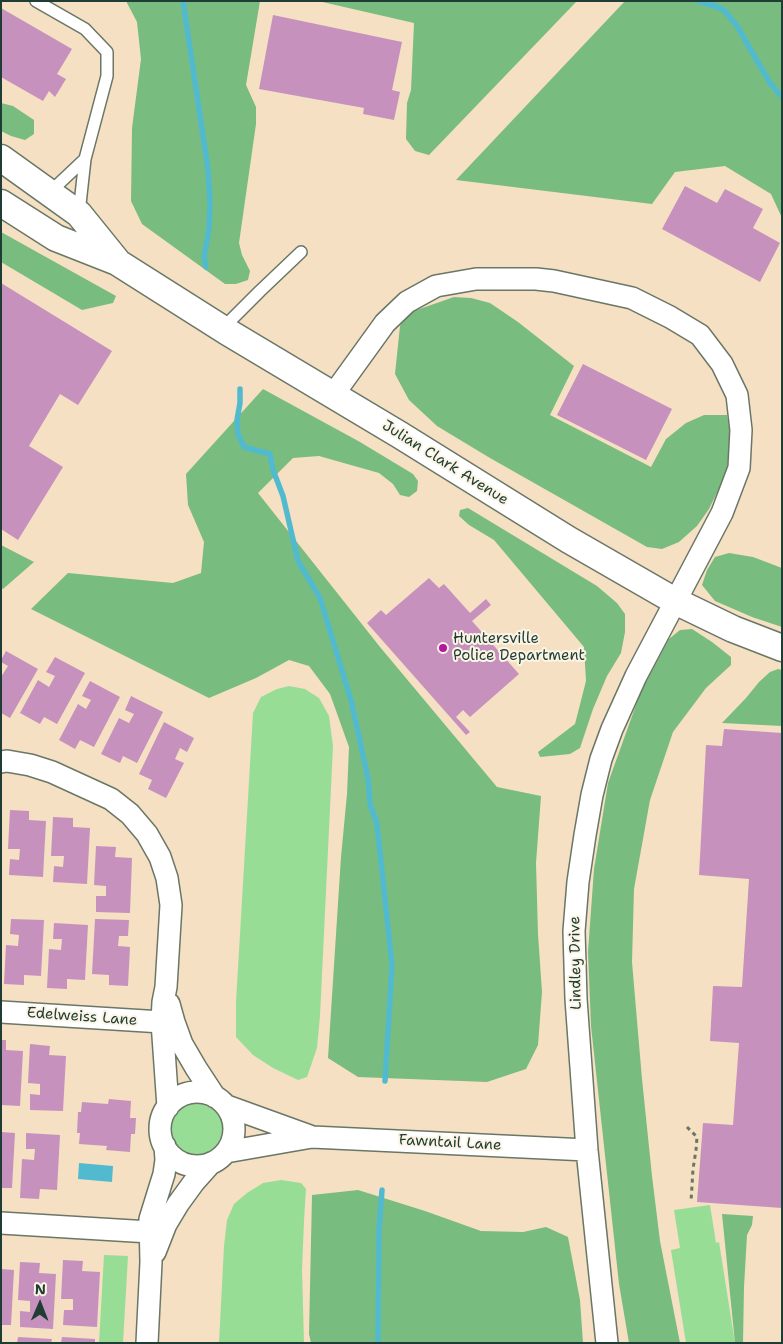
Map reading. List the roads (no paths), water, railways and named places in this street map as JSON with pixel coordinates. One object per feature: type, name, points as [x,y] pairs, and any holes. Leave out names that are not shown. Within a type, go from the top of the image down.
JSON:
[{"type":"street","name":"Julian Clark Avenue","points":[[1,158],[79,214],[117,262]]},
{"type":"street","name":"Julian Clark Avenue","points":[[1,203],[56,238],[117,262],[569,540],[675,601],[733,629],[782,648]]},
{"type":"street","name":"Lindley Drive","points":[[333,395],[385,323],[407,302],[436,286],[476,279],[536,279],[554,281],[632,298],[700,335],[722,364],[737,395],[741,430],[738,468],[722,513],[636,676],[612,729],[601,759],[584,835],[574,931],[576,999],[587,1150],[607,1343]]},
{"type":"street","points":[[1,762],[7,761],[30,765],[52,772],[111,799],[130,814],[147,834],[160,857],[167,878],[171,906],[162,1022],[168,1107]]},
{"type":"street","points":[[151,1262],[166,1224],[194,1182],[232,1141],[234,1129],[232,1117],[196,1068],[182,1044],[169,1005],[166,987]]},
{"type":"street","name":"Edelweiss Lane","points":[[1,1012],[162,1022]]},
{"type":"street","points":[[218,1157],[194,1166],[172,1156],[165,1146],[161,1135],[161,1122],[164,1111],[182,1095],[194,1092],[206,1093],[221,1102]]},
{"type":"street","name":"Fawntail Lane","points":[[221,1102],[312,1137]]},
{"type":"street","name":"Fawntail Lane","points":[[218,1157],[312,1137],[587,1150]]},
{"type":"street","points":[[146,1343],[151,1262],[150,1219],[164,1174],[165,1146]]},
{"type":"street","points":[[1,1223],[150,1232]]},
{"type":"lane","points":[[36,1],[85,29],[107,52],[107,76],[85,159],[79,214]]},
{"type":"lane","points":[[49,193],[85,159]]},
{"type":"lane","points":[[223,328],[301,252]]},
{"type":"water","points":[[79,1163],[113,1166],[112,1182],[78,1179]]},
{"type":"waterway","points":[[183,1],[208,169],[210,203],[209,229],[204,257],[206,267]]},
{"type":"waterway","points":[[698,1],[725,11],[737,26],[770,83],[782,97]]},
{"type":"waterway","points":[[240,389],[237,420],[238,434],[244,447],[270,454],[273,470],[283,496],[298,561],[320,598],[351,700],[368,778],[370,804],[377,824],[392,965],[385,1081]]},
{"type":"waterway","points":[[378,1343],[379,1231],[382,1190]]},
{"type":"place","name":"Huntersville Police Department","points":[[443,648]]}]
